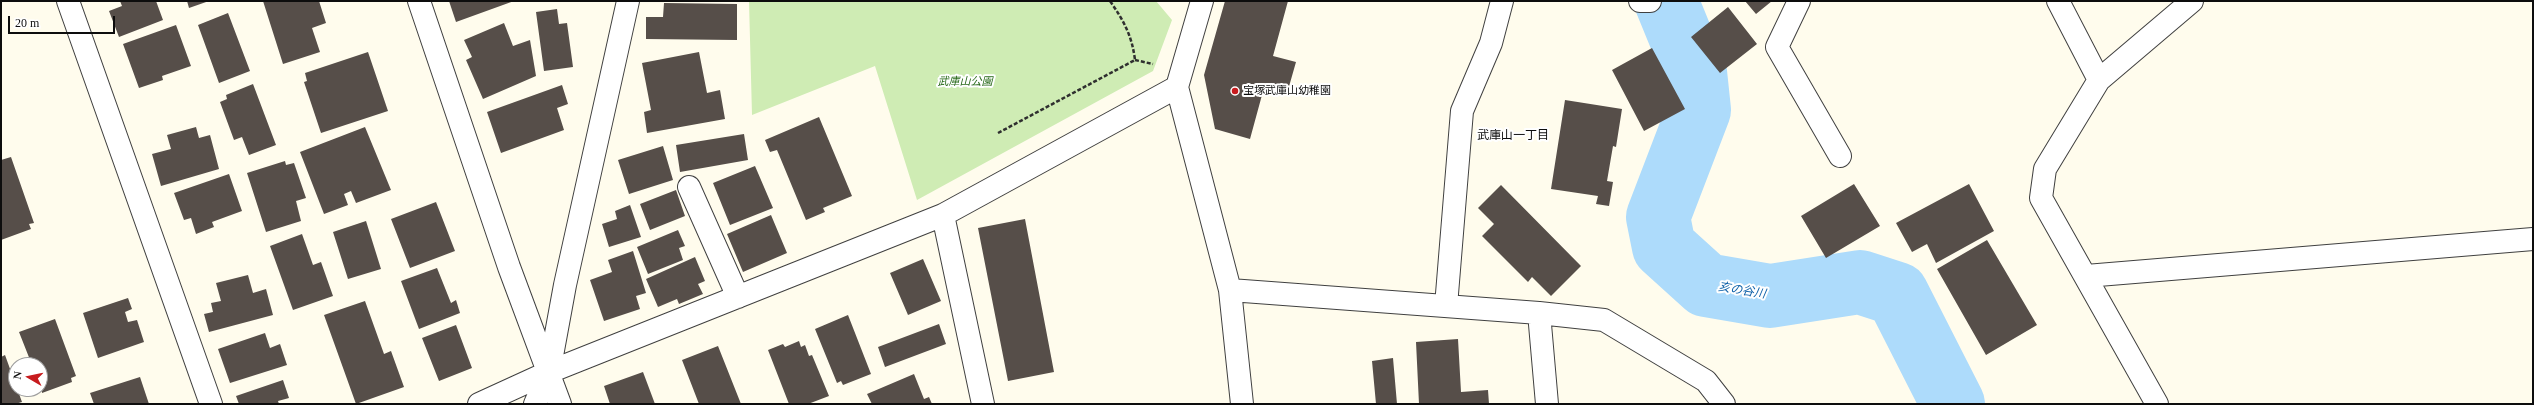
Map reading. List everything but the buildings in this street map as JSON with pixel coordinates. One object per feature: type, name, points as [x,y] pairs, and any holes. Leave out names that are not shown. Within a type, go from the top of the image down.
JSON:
[{"type":"street","points":[[68,1],[211,404]]},
{"type":"street","points":[[419,1],[509,267],[560,404]]},
{"type":"street","points":[[535,404],[549,372],[565,285],[628,1]]},
{"type":"street","points":[[1202,1],[1178,87],[1230,290],[1242,404]]},
{"type":"street","points":[[1446,306],[1462,111],[1491,43],[1502,1]]},
{"type":"street","points":[[1799,1],[1777,47],[1840,156]]},
{"type":"street","points":[[2058,1],[2099,80]]},
{"type":"street","points":[[2157,404],[2041,198],[2045,169],[2099,80],[2192,1]]},
{"type":"street","points":[[478,404],[549,372],[943,215],[1178,87]]},
{"type":"street","points":[[689,187],[738,297]]},
{"type":"street","points":[[943,215],[983,404]]},
{"type":"street","points":[[2086,276],[2533,239]]},
{"type":"street","points":[[1230,290],[1539,313],[1604,320],[1706,381],[1724,404]]},
{"type":"street","points":[[1539,313],[1547,404]]},
{"type":"path","points":[[998,133],[1136,60],[1132,38],[1126,24],[1110,1]]},
{"type":"green space","name":"武庫山公園","points":[[749,1],[1156,1],[1172,20],[1153,71],[917,200],[875,66],[752,115]]},
{"type":"waterway","name":"亥の谷川","points":[[1666,1],[1695,72],[1699,110],[1658,217],[1664,247],[1706,285],[1770,296],[1860,282],[1897,294],[1953,404]]},
{"type":"place","name":"宝塚武庫山幼稚園","points":[[1235,91]]},
{"type":"district","name":"武庫山一丁目","points":[[1513,136]]}]
